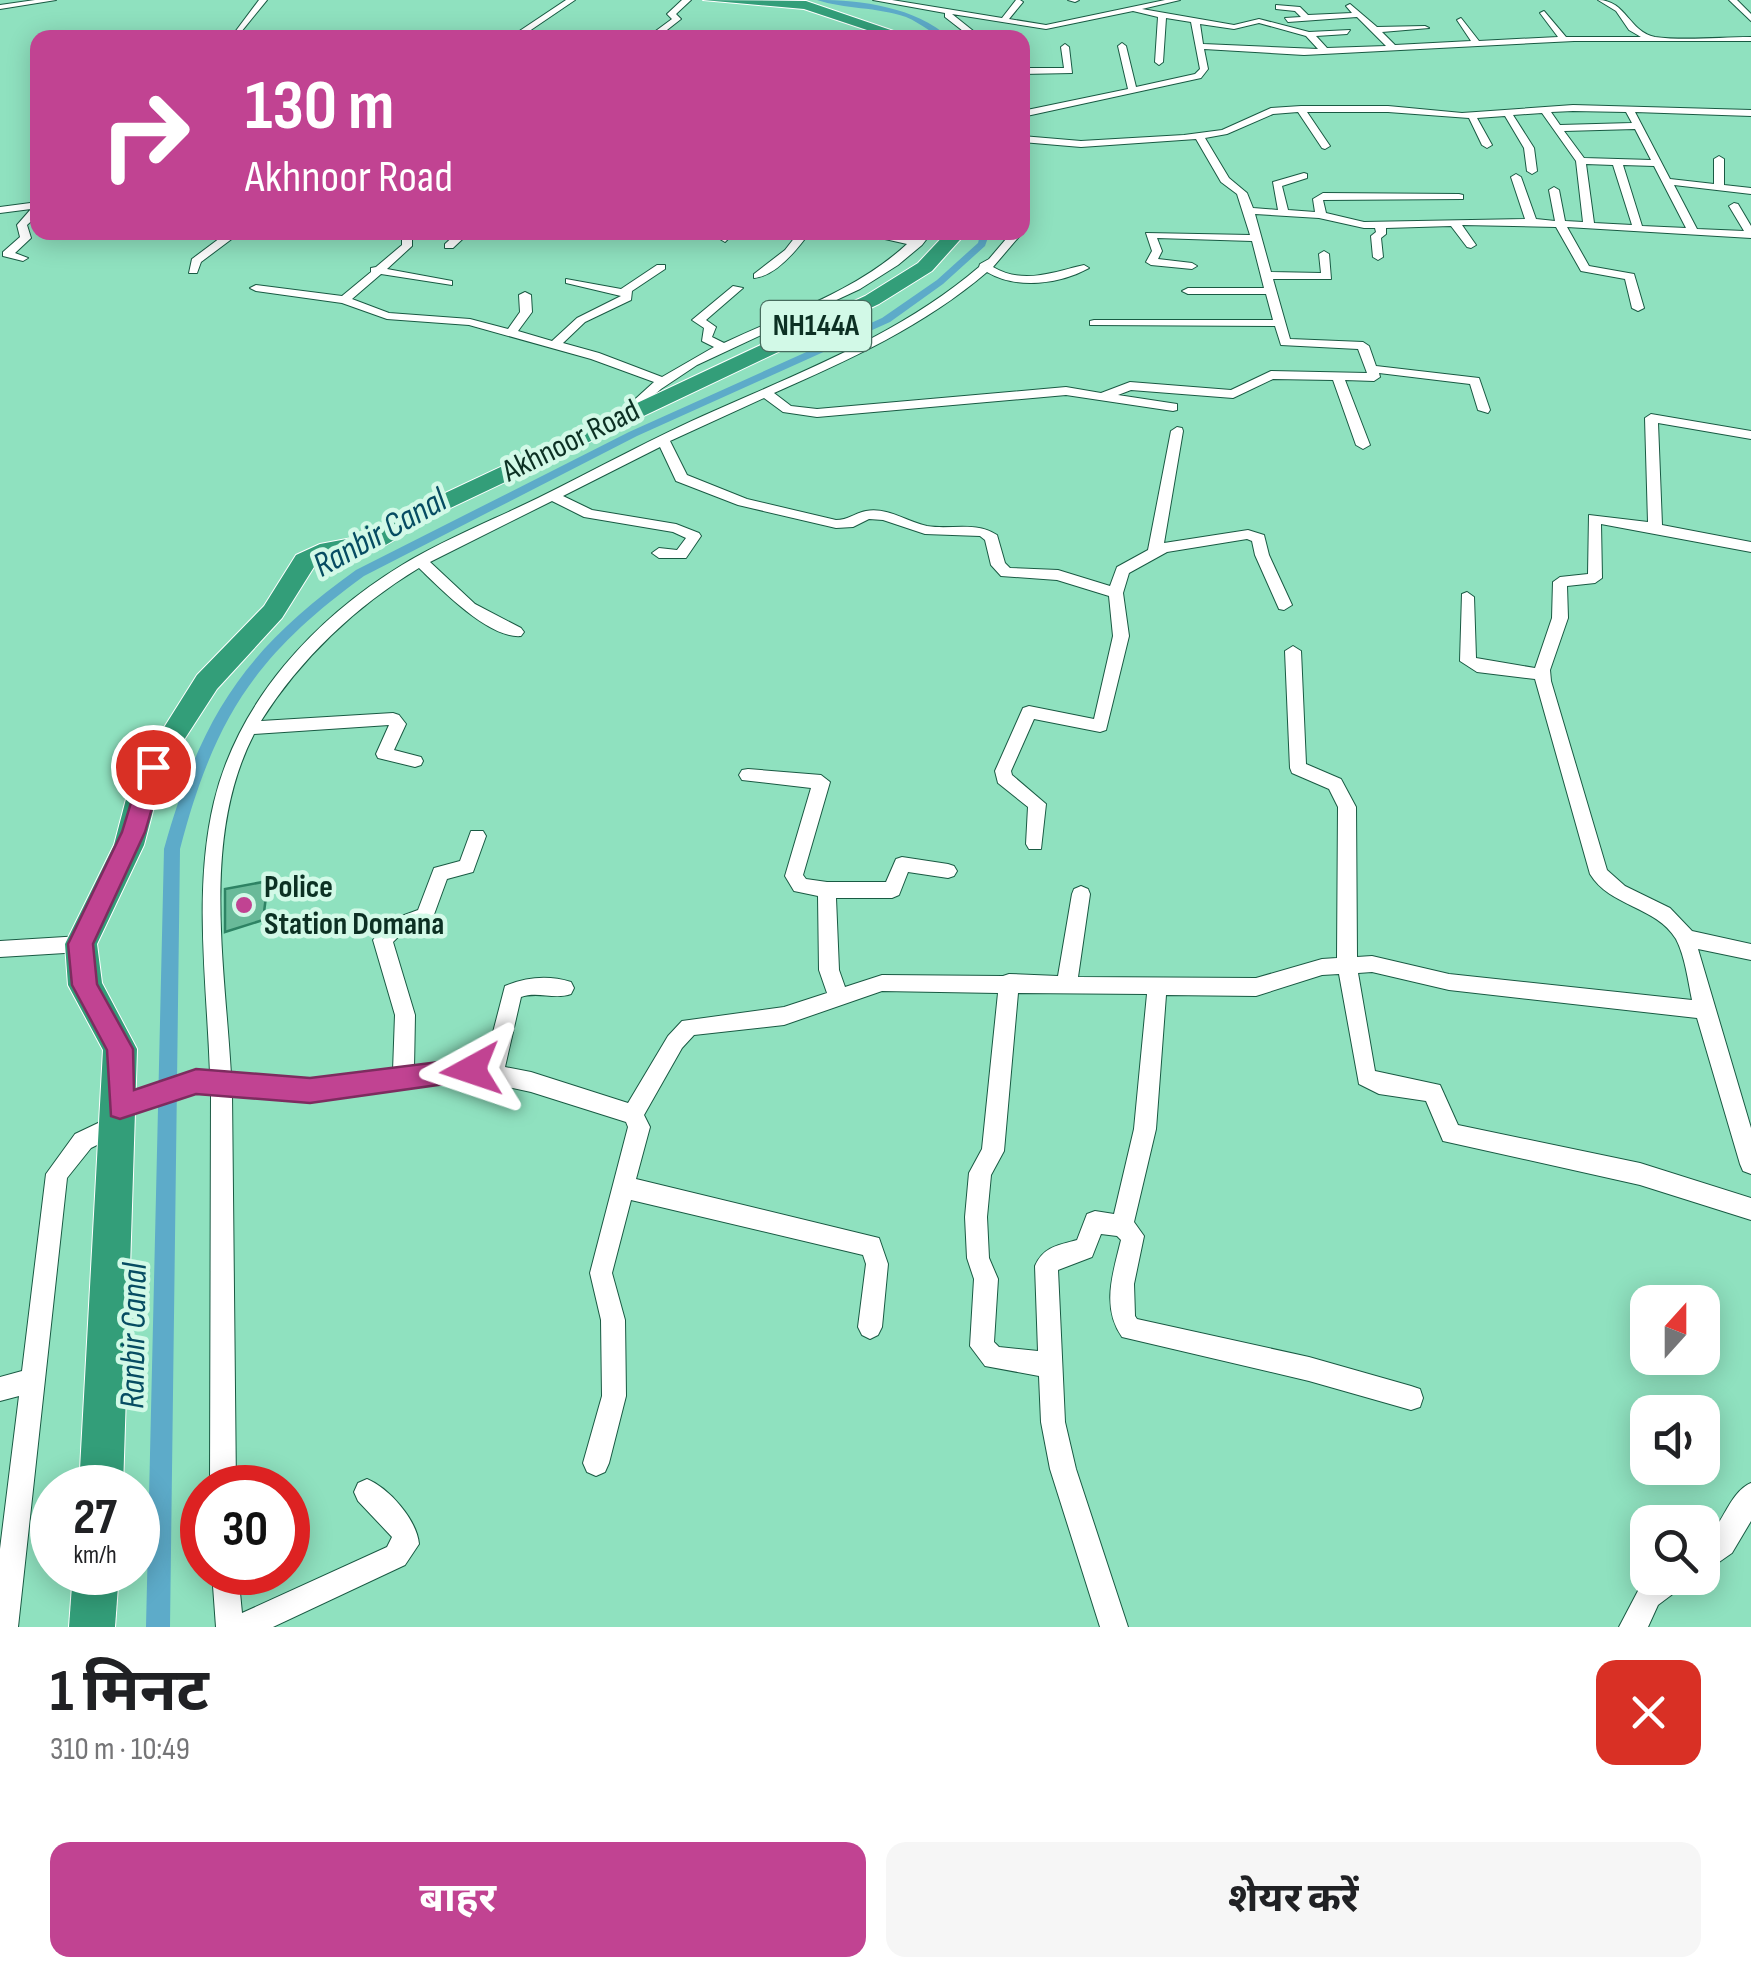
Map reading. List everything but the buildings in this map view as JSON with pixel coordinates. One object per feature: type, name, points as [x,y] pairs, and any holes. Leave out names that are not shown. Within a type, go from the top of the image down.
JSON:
[{"type":"highway","points":[[710,0],[814,7]]},
{"type":"highway","points":[[754,0],[814,7],[883,30]]},
{"type":"highway","name":"Akhnoor Road","points":[[80,944],[128,845],[146,780],[159,755],[207,682],[280,602],[296,569],[329,550],[375,541],[434,507],[626,415],[695,372],[890,278],[933,240]]},
{"type":"highway","name":"Akhnoor Road","points":[[662,390],[886,292],[934,260],[951,240]]},
{"type":"highway","points":[[80,944],[85,985],[120,1049],[101,1465]]},
{"type":"highway","points":[[92,1627],[94,1595]]},
{"type":"street","points":[[0,7],[52,0]]},
{"type":"street","points":[[238,30],[263,0]]},
{"type":"street","points":[[525,30],[571,0]]},
{"type":"street","points":[[663,30],[678,19],[671,14],[687,0]]},
{"type":"street","points":[[877,0],[903,8],[1056,27],[1176,0]]},
{"type":"street","points":[[903,8],[937,0]]},
{"type":"street","points":[[1100,0],[1114,14]]},
{"type":"street","points":[[1602,0],[1618,8],[1632,28],[1648,38]]},
{"type":"street","points":[[1732,0],[1751,19]]},
{"type":"street","points":[[1004,21],[1019,2]]},
{"type":"street","points":[[1277,4],[1296,8],[1306,17]]},
{"type":"street","points":[[1277,4],[1286,24]]},
{"type":"street","points":[[1350,6],[1392,47]]},
{"type":"street","points":[[1134,10],[1238,26],[1256,21],[1286,24],[1309,34],[1326,51]]},
{"type":"street","points":[[944,12],[968,30]]},
{"type":"street","points":[[1544,13],[1563,39]]},
{"type":"street","points":[[1286,24],[1306,17],[1359,15]]},
{"type":"street","points":[[1162,17],[1158,67],[1168,84]]},
{"type":"street","points":[[1461,20],[1477,45]]},
{"type":"street","points":[[1030,112],[1202,74],[1196,21]]},
{"type":"street","points":[[1375,30],[1422,24],[1436,46]]},
{"type":"street","points":[[1309,34],[1347,32]]},
{"type":"street","points":[[1200,46],[1326,51],[1563,39],[1751,39]]},
{"type":"street","points":[[1122,46],[1133,92]]},
{"type":"street","points":[[1030,72],[1069,70],[1065,47]]},
{"type":"street","points":[[1030,140],[1081,144],[1199,136],[1224,132],[1261,114],[1301,109],[1380,108],[1472,116],[1544,109],[1751,113]]},
{"type":"street","points":[[1301,109],[1325,146]]},
{"type":"street","points":[[1544,109],[1581,162],[1589,227]]},
{"type":"street","points":[[1630,111],[1693,231]]},
{"type":"street","points":[[1507,112],[1530,148],[1532,170]]},
{"type":"street","points":[[1472,116],[1486,145]]},
{"type":"street","points":[[1558,128],[1636,126]]},
{"type":"street","points":[[1104,397],[1126,386],[1233,394],[1271,376],[1372,378],[1366,348],[1291,345],[1280,323],[1242,193],[1225,180],[1199,136]]},
{"type":"street","points":[[1566,140],[1642,138]]},
{"type":"street","points":[[1719,159],[1719,187]]},
{"type":"street","points":[[1581,162],[1656,163]]},
{"type":"street","points":[[1618,162],[1638,228]]},
{"type":"street","points":[[1284,213],[1278,184],[1304,176]]},
{"type":"street","points":[[1516,178],[1532,223]]},
{"type":"street","points":[[1666,181],[1751,191]]},
{"type":"street","points":[[1554,190],[1562,226],[1585,269],[1631,277],[1638,308]]},
{"type":"street","points":[[1321,216],[1318,199],[1323,196],[1459,197]]},
{"type":"street","points":[[1249,211],[1380,225],[1532,223],[1751,236],[1734,206]]},
{"type":"street","points":[[0,210],[30,208]]},
{"type":"street","points":[[23,258],[7,254],[26,239],[22,225],[30,216]]},
{"type":"street","points":[[1454,222],[1471,245]]},
{"type":"street","points":[[1378,256],[1376,236],[1381,234],[1380,225]]},
{"type":"street","points":[[1192,266],[1150,262],[1157,248],[1150,235],[1257,238]]},
{"type":"street","points":[[193,271],[196,261],[225,240]]},
{"type":"street","points":[[344,300],[407,246],[407,240]]},
{"type":"street","points":[[449,246],[456,240]]},
{"type":"street","points":[[758,276],[797,240]]},
{"type":"street","points":[[256,288],[344,300],[374,313],[463,321],[554,345],[662,390],[727,349],[850,292],[919,240]]},
{"type":"street","points":[[223,1465],[220,1081],[212,877],[220,810],[233,762],[252,728],[296,663],[344,614],[390,578],[663,440],[916,320],[944,303],[1010,240]]},
{"type":"street","points":[[1267,274],[1326,277],[1324,254]]},
{"type":"street","points":[[984,266],[1002,280],[1018,283],[1084,268]]},
{"type":"street","points":[[570,281],[625,292],[661,267]]},
{"type":"street","points":[[375,270],[448,283]]},
{"type":"street","points":[[727,349],[706,338],[710,327],[698,320],[737,288]]},
{"type":"street","points":[[1188,291],[1272,292]]},
{"type":"street","points":[[554,345],[581,320],[627,298],[625,292]]},
{"type":"street","points":[[511,334],[526,312],[524,295]]},
{"type":"street","points":[[1094,323],[1280,323]]},
{"type":"street","points":[[1372,369],[1475,381],[1484,410]]},
{"type":"street","points":[[1338,378],[1363,445]]},
{"type":"street","points":[[764,392],[787,409],[817,414],[1066,392],[1173,407]]},
{"type":"street","points":[[1656,528],[1651,418],[1751,435]]},
{"type":"street","points":[[1155,551],[1178,432]]},
{"type":"street","points":[[663,440],[681,478],[742,502],[842,525],[872,514],[926,530],[983,532],[992,538],[998,565],[1006,573],[1058,575],[1116,593]]},
{"type":"street","points":[[552,496],[589,514],[676,528],[694,536],[681,555],[659,553]]},
{"type":"street","points":[[1751,547],[1594,518],[1594,578],[1560,582],[1560,618],[1542,674],[1599,874],[1616,890],[1664,911],[1686,938],[1751,1164]]},
{"type":"street","points":[[1034,844],[1037,804],[1004,778],[1004,771],[1029,712],[1100,726],[1120,636],[1116,593],[1122,570],[1155,551],[1242,534],[1258,536],[1284,606]]},
{"type":"street","points":[[421,562],[470,608],[516,632]]},
{"type":"street","points":[[1467,597],[1468,661],[1476,666],[1542,674]]},
{"type":"street","points":[[1292,651],[1298,768],[1335,784],[1348,807],[1347,964],[1366,1077],[1380,1084],[1433,1092],[1451,1134],[1640,1174],[1751,1210]]},
{"type":"street","points":[[252,728],[393,718],[398,724],[384,754],[415,761]]},
{"type":"street","points":[[748,774],[821,782],[794,876],[800,886],[892,890],[902,864],[948,871]]},
{"type":"street","points":[[403,1077],[405,1015],[382,940],[395,927],[425,915],[440,872],[466,867],[477,836]]},
{"type":"street","points":[[826,890],[829,970],[838,996]]},
{"type":"street","points":[[1068,984],[1081,894]]},
{"type":"street","points":[[1686,938],[1751,952]]},
{"type":"street","points":[[0,949],[80,944]]},
{"type":"street","points":[[633,1114],[675,1042],[689,1027],[784,1016],[882,983],[1256,986],[1347,964],[1393,966],[1450,982],[1488,987],[1562,991],[1705,1010]]},
{"type":"street","points":[[1009,982],[993,1151],[980,1173],[977,1207],[978,1258],[986,1279],[982,1346],[993,1358],[1050,1365]]},
{"type":"street","points":[[493,1073],[512,992],[525,986],[564,988]]},
{"type":"street","points":[[1122,1226],[1144,1129],[1157,988]]},
{"type":"street","points":[[4,1627],[58,1174],[74,1148],[150,1095],[196,1082],[310,1091],[442,1071],[493,1073],[633,1114],[639,1127],[601,1272],[614,1320],[616,1355],[614,1396],[596,1464]]},
{"type":"street","points":[[624,1187],[862,1240],[871,1246],[877,1264],[870,1327]]},
{"type":"street","points":[[1114,1627],[1063,1469],[1054,1422],[1050,1365],[1046,1276],[1049,1260],[1084,1248],[1095,1222],[1122,1226],[1133,1236],[1124,1276],[1123,1318],[1130,1329],[1309,1369],[1411,1398]]},
{"type":"street","points":[[0,1389],[32,1381]]},
{"type":"street","points":[[243,1627],[396,1556],[406,1544],[405,1531],[367,1492]]},
{"type":"street","points":[[1720,1546],[1751,1496]]},
{"type":"street","points":[[227,1595],[230,1627]]},
{"type":"street","points":[[1633,1627],[1650,1595]]},
{"type":"waterway","name":"Ranbir Canal","points":[[820,0],[904,14],[937,30]]},
{"type":"waterway","name":"Ranbir Canal","points":[[158,1627],[172,849],[184,804],[216,726],[261,659],[322,600],[360,573],[633,434],[886,320],[940,282],[983,240]]},
{"type":"place","name":"Police Station Domana","points":[[244,905]]},
{"type":"route","points":[[153,767],[146,780],[134,832],[80,944],[85,985],[120,1049],[120,1107],[196,1082],[310,1091],[471,1070]]}]
